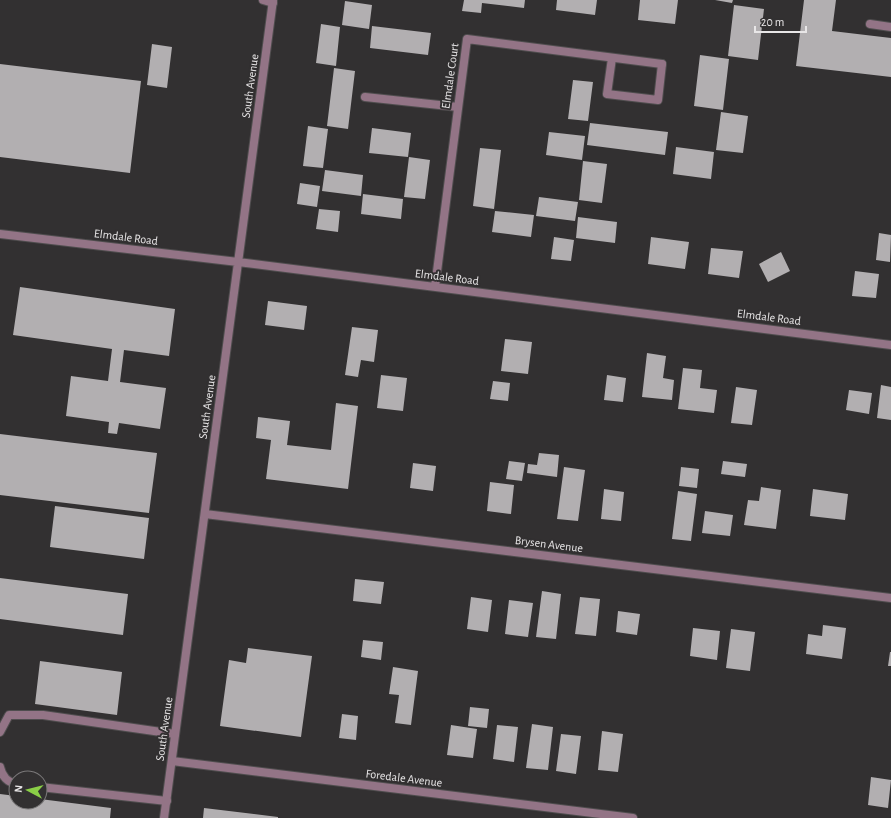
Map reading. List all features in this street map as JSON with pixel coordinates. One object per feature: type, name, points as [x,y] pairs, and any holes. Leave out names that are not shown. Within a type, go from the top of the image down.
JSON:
[{"type":"street","points":[[263,0],[273,2]]},
{"type":"street","name":"South Avenue","points":[[164,818],[273,2]]},
{"type":"street","points":[[870,24],[891,27]]},
{"type":"street","name":"Elmdale Court","points":[[435,287],[467,39],[662,64],[658,100],[608,94],[612,58]]},
{"type":"street","points":[[366,98],[458,107]]},
{"type":"street","name":"Elmdale Road","points":[[0,234],[238,262],[891,345]]},
{"type":"street","name":"Brysen Avenue","points":[[205,514],[891,598]]},
{"type":"street","points":[[0,732],[9,715],[36,715],[175,734]]},
{"type":"street","name":"Foredale Avenue","points":[[172,761],[633,818]]},
{"type":"street","points":[[0,767],[2,774],[8,781]]},
{"type":"street","points":[[48,788],[167,801]]},
{"type":"building","points":[[464,0],[525,0],[524,8],[482,3],[481,13],[462,11]]},
{"type":"building","points":[[557,0],[597,0],[595,15],[556,10]]},
{"type":"building","points":[[640,0],[678,0],[675,24],[638,20]]},
{"type":"building","points":[[715,0],[733,0],[732,3]]},
{"type":"building","points":[[804,0],[836,0],[832,31],[891,38],[891,77],[796,66]]},
{"type":"building","points":[[345,1],[372,5],[369,29],[342,25]]},
{"type":"building","points":[[734,5],[764,9],[758,60],[728,56]]},
{"type":"building","points":[[321,24],[340,27],[336,66],[316,63]]},
{"type":"building","points":[[372,26],[431,33],[428,55],[370,48]]},
{"type":"building","points":[[152,44],[172,47],[167,88],[147,85]]},
{"type":"building","points":[[700,55],[729,59],[723,110],[694,106]]},
{"type":"building","points":[[0,64],[141,81],[130,173],[0,157]]},
{"type":"building","points":[[334,68],[355,71],[348,129],[327,126]]},
{"type":"building","points":[[573,80],[593,82],[588,121],[568,119]]},
{"type":"building","points":[[721,112],[748,116],[743,153],[716,150]]},
{"type":"building","points":[[590,123],[668,132],[665,155],[587,145]]},
{"type":"building","points":[[308,126],[328,129],[323,168],[303,166]]},
{"type":"building","points":[[372,128],[411,133],[408,157],[369,153]]},
{"type":"building","points":[[549,132],[585,136],[582,160],[546,155]]},
{"type":"building","points":[[676,147],[714,152],[711,179],[673,174]]},
{"type":"building","points":[[480,148],[501,150],[494,209],[473,206]]},
{"type":"building","points":[[409,157],[430,160],[425,199],[404,197]]},
{"type":"building","points":[[583,161],[607,164],[602,203],[579,200]]},
{"type":"building","points":[[325,170],[363,175],[361,196],[322,191]]},
{"type":"building","points":[[300,183],[320,186],[317,207],[297,204]]},
{"type":"building","points":[[363,194],[403,199],[401,219],[361,214]]},
{"type":"building","points":[[539,197],[578,202],[575,221],[536,216]]},
{"type":"building","points":[[319,209],[340,211],[338,232],[316,229]]},
{"type":"building","points":[[495,211],[534,215],[531,237],[492,232]]},
{"type":"building","points":[[578,217],[617,222],[615,243],[576,238]]},
{"type":"building","points":[[879,233],[891,235],[890,262],[876,260]]},
{"type":"building","points":[[554,237],[574,240],[571,261],[551,259]]},
{"type":"building","points":[[651,237],[689,242],[685,269],[648,264]]},
{"type":"building","points":[[711,248],[743,251],[739,278],[708,274]]},
{"type":"building","points":[[781,252],[790,271],[768,282],[759,264]]},
{"type":"building","points":[[855,271],[879,274],[876,298],[852,296]]},
{"type":"building","points":[[20,287],[175,309],[169,356],[124,350],[120,382],[166,388],[160,429],[119,423],[117,434],[108,433],[109,422],[66,416],[71,376],[108,381],[112,349],[13,335]]},
{"type":"building","points":[[268,301],[307,306],[304,330],[265,325]]},
{"type":"building","points":[[352,327],[378,330],[374,362],[361,360],[358,377],[345,375]]},
{"type":"building","points":[[505,339],[532,342],[528,374],[501,371]]},
{"type":"building","points":[[647,353],[666,356],[663,378],[674,380],[672,400],[642,397]]},
{"type":"building","points":[[683,368],[702,370],[700,388],[717,390],[714,413],[678,409]]},
{"type":"building","points":[[381,375],[407,378],[403,411],[377,408]]},
{"type":"building","points":[[607,375],[626,378],[623,402],[604,400]]},
{"type":"building","points":[[493,381],[510,383],[508,401],[490,399]]},
{"type":"building","points":[[881,385],[891,387],[891,420],[877,418]]},
{"type":"building","points":[[736,387],[757,390],[752,425],[731,423]]},
{"type":"building","points":[[849,390],[872,393],[869,414],[846,410]]},
{"type":"building","points":[[336,403],[358,406],[348,489],[266,479],[271,440],[256,438],[258,417],[290,421],[287,445],[331,450]]},
{"type":"building","points":[[0,434],[157,453],[149,513],[0,495]]},
{"type":"building","points":[[539,453],[559,455],[557,477],[527,473],[528,464],[537,465]]},
{"type":"building","points":[[509,461],[525,463],[522,481],[506,479]]},
{"type":"building","points":[[723,461],[747,464],[745,477],[721,474]]},
{"type":"building","points":[[413,463],[436,466],[433,491],[410,488]]},
{"type":"building","points":[[564,467],[585,470],[578,521],[557,519]]},
{"type":"building","points":[[681,467],[699,469],[697,488],[679,486]]},
{"type":"building","points":[[490,482],[514,485],[511,514],[487,511]]},
{"type":"building","points":[[761,487],[781,490],[776,529],[744,525],[748,500],[759,501]]},
{"type":"building","points":[[604,489],[624,492],[621,521],[601,519]]},
{"type":"building","points":[[813,489],[848,494],[845,520],[810,516]]},
{"type":"building","points":[[678,491],[697,494],[691,541],[672,539]]},
{"type":"building","points":[[55,506],[149,518],[144,559],[50,547]]},
{"type":"building","points":[[705,511],[733,515],[730,536],[702,533]]},
{"type":"building","points":[[0,578],[128,594],[123,635],[0,619]]},
{"type":"building","points":[[355,579],[384,582],[381,604],[353,601]]},
{"type":"building","points":[[542,591],[561,594],[556,639],[536,637]]},
{"type":"building","points":[[471,597],[492,600],[488,632],[467,629]]},
{"type":"building","points":[[580,597],[600,599],[596,636],[575,634]]},
{"type":"building","points":[[509,600],[533,603],[528,637],[505,634]]},
{"type":"building","points":[[618,611],[640,614],[637,635],[616,632]]},
{"type":"building","points":[[823,625],[846,628],[842,659],[806,654],[808,634],[822,636]]},
{"type":"building","points":[[693,628],[720,631],[717,660],[690,656]]},
{"type":"building","points":[[731,629],[755,632],[750,671],[726,668]]},
{"type":"building","points":[[363,640],[383,642],[381,660],[361,657]]},
{"type":"building","points":[[248,648],[312,656],[301,737],[220,726],[229,660],[246,663]]},
{"type":"building","points":[[890,652],[891,666],[888,666]]},
{"type":"building","points":[[40,661],[122,672],[117,715],[35,704]]},
{"type":"building","points":[[393,667],[418,671],[411,725],[395,723],[399,695],[389,694]]},
{"type":"building","points":[[470,707],[489,709],[487,728],[468,726]]},
{"type":"building","points":[[342,714],[358,716],[356,740],[339,738]]},
{"type":"building","points":[[532,724],[553,727],[548,770],[526,768]]},
{"type":"building","points":[[451,725],[477,729],[473,758],[447,755]]},
{"type":"building","points":[[497,725],[518,727],[514,762],[493,759]]},
{"type":"building","points":[[602,731],[623,734],[618,772],[598,770]]},
{"type":"building","points":[[561,734],[581,736],[576,774],[556,771]]},
{"type":"building","points":[[871,777],[891,780],[888,808],[868,805]]},
{"type":"building","points":[[0,794],[8,795],[8,810],[48,810],[48,800],[111,808],[110,818],[0,818]]},
{"type":"building","points":[[204,808],[278,817],[278,818],[203,818]]}]
